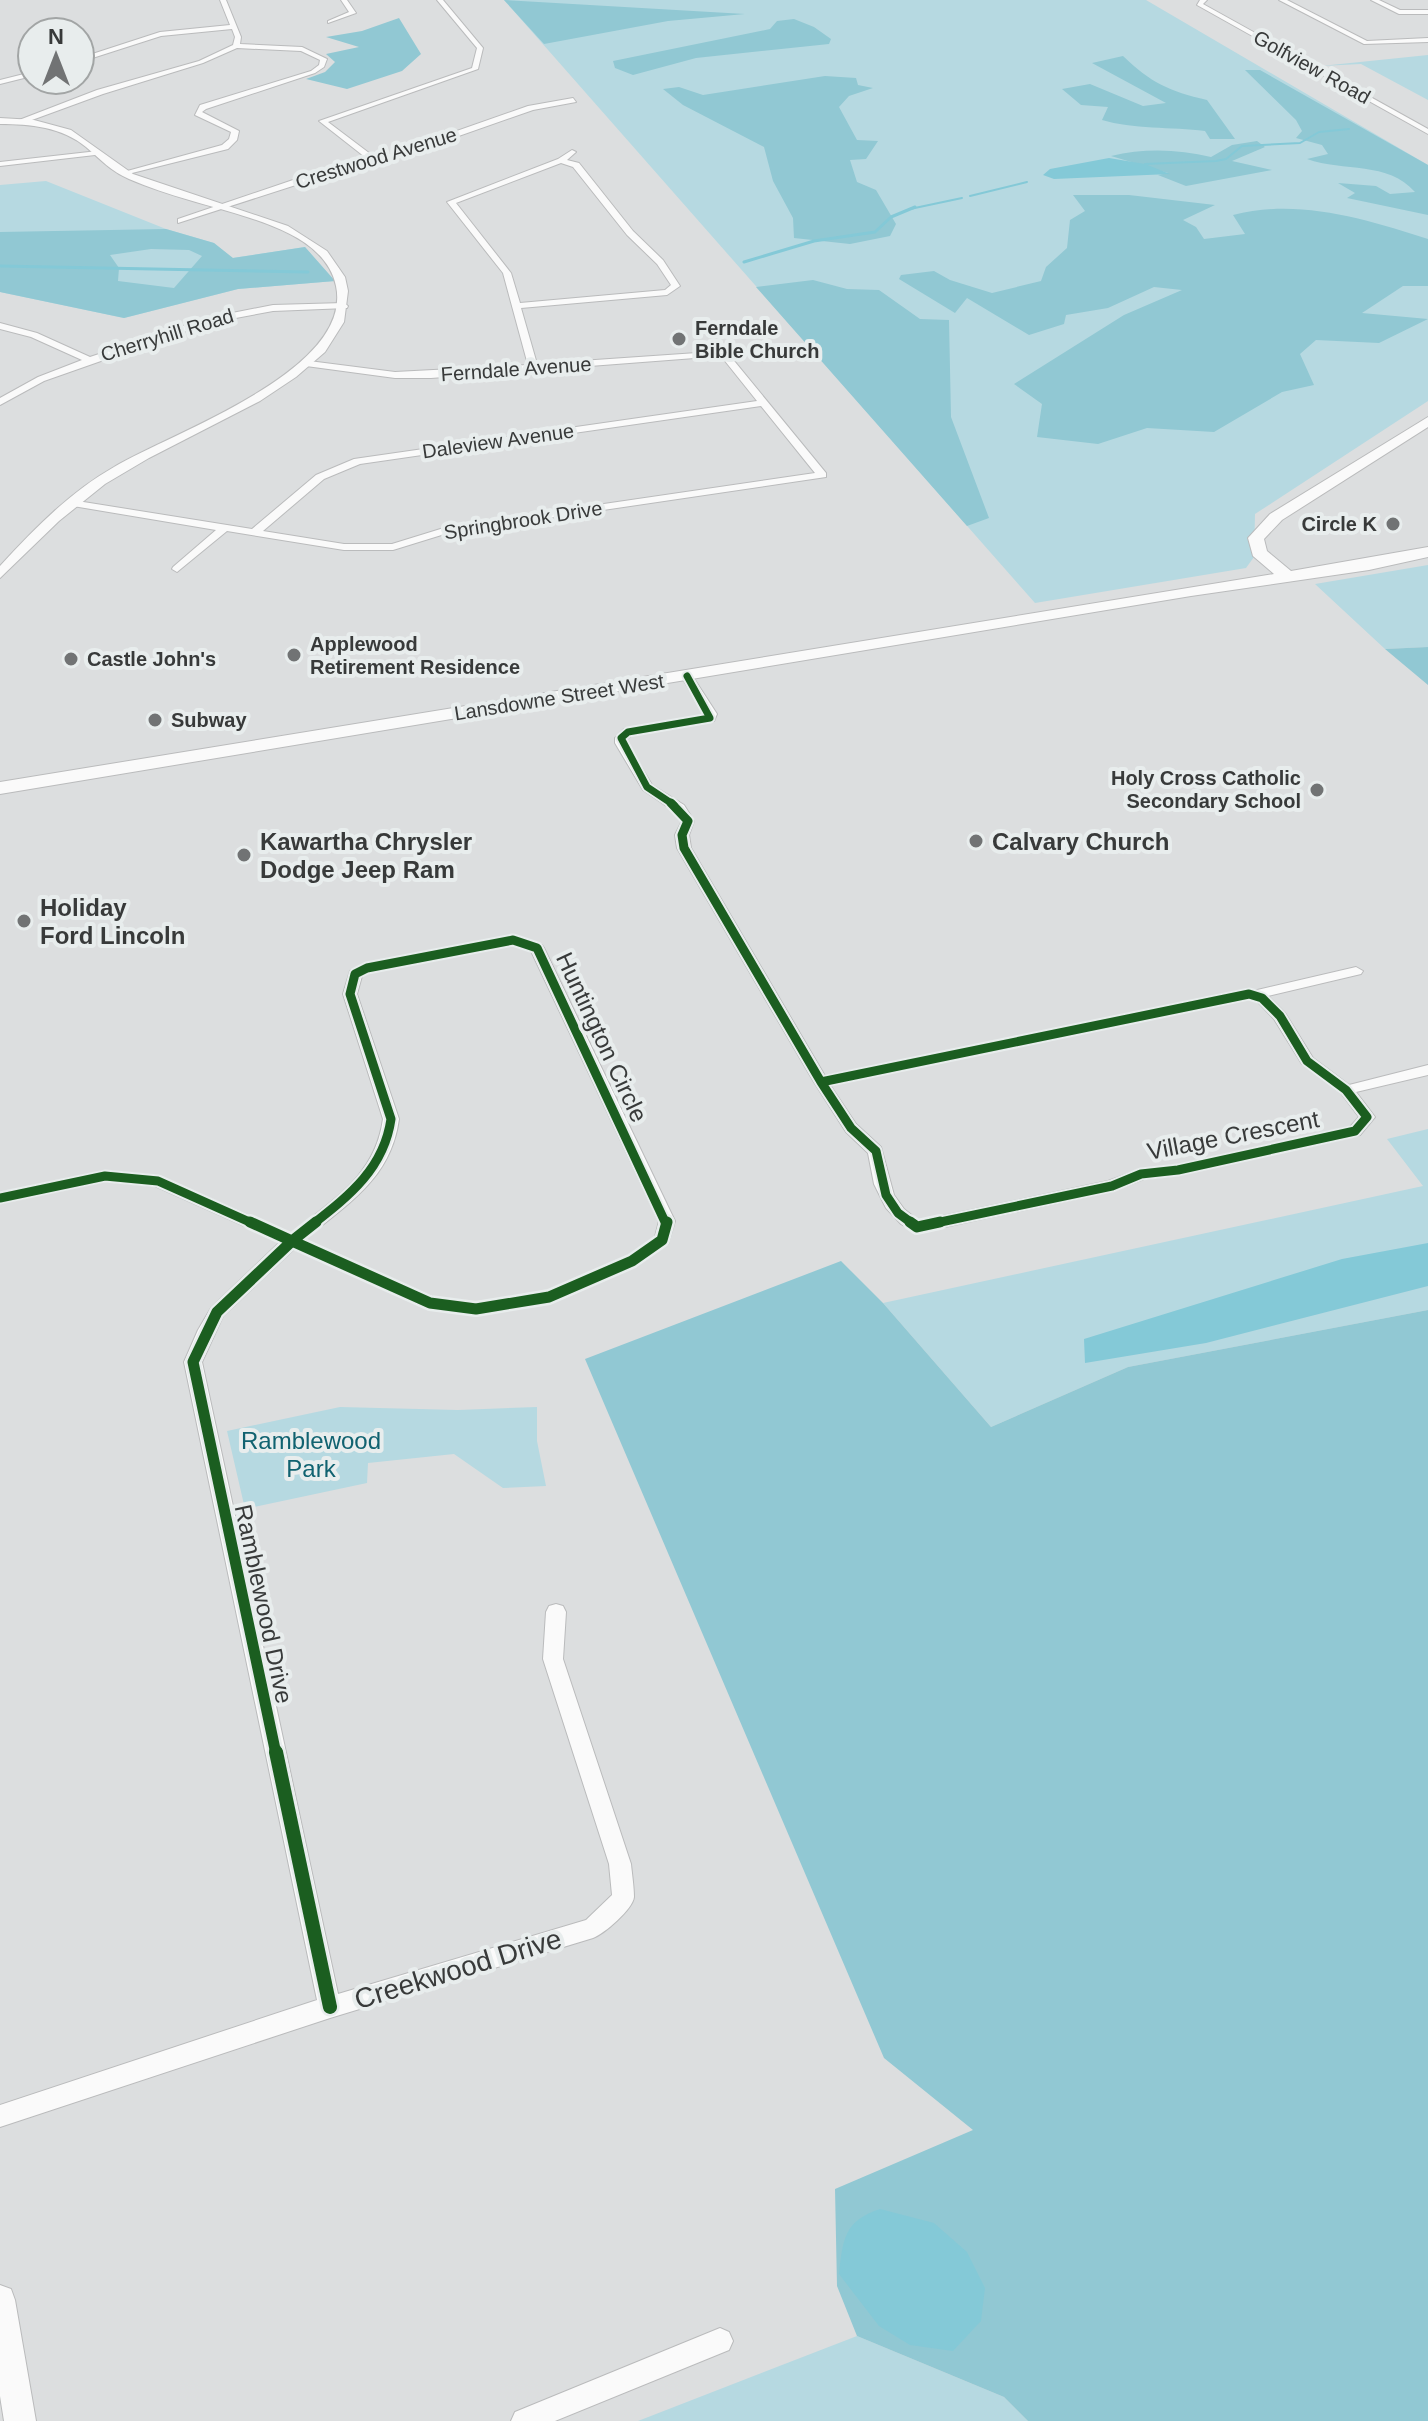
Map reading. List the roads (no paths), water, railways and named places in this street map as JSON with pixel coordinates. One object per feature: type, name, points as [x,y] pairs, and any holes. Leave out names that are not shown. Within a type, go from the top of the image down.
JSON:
[{"type":"main road","points":[[1285,574],[1259,553],[1256,538],[1284,512],[1428,421]]},
{"type":"main road","name":"Lansdowne Street West","points":[[0,791],[1285,574],[1369,565],[1374,561],[1428,552]]},
{"type":"street","points":[[223,0],[238,37],[236,46]]},
{"type":"street","points":[[330,22],[353,13],[344,0]]},
{"type":"street","points":[[376,162],[323,121],[475,69],[480,48],[440,0]]},
{"type":"street","points":[[1282,0],[1366,43],[1428,40]]},
{"type":"street","points":[[1374,0],[1399,12],[1428,12]]},
{"type":"street","name":"Golfview Road","points":[[1202,1],[1199,4],[1428,132]]},
{"type":"street","points":[[96,55],[160,34],[233,27]]},
{"type":"street","points":[[18,122],[100,92],[201,62],[236,46],[302,49],[324,59],[322,66],[313,72],[203,107],[198,113],[235,131],[233,140],[225,147],[124,173]]},
{"type":"street","name":"Crestwood Avenue","points":[[181,221],[299,181],[376,162],[531,108],[573,100]]},
{"type":"street","points":[[0,121],[74,135],[124,173],[286,227],[325,253],[341,277],[344,306],[333,337],[309,364],[245,405],[180,434],[116,470],[37,532],[0,574]]},
{"type":"street","points":[[533,367],[507,273],[451,202],[561,161],[572,152]]},
{"type":"street","points":[[0,164],[95,153]]},
{"type":"street","points":[[517,306],[667,292],[676,286],[576,165],[561,161]]},
{"type":"street","name":"Cherryhill Road","points":[[0,402],[41,379],[90,360],[239,312],[344,306]]},
{"type":"street","points":[[0,326],[34,335],[90,360]]},
{"type":"street","name":"Ferndale Avenue","points":[[309,364],[395,375],[723,353]]},
{"type":"street","name":"Springbrook Drive","points":[[71,503],[344,547],[393,547],[447,530],[822,475],[723,353]]},
{"type":"street","name":"Daleview Avenue","points":[[255,532],[320,477],[358,461],[763,403]]},
{"type":"street","points":[[177,569],[224,528]]},
{"type":"street","name":"Village Crescent","points":[[687,676],[711,714],[710,718],[628,732],[621,738],[621,743],[647,787],[679,808],[688,821],[682,835],[684,848],[821,1082],[851,1128],[876,1151],[877,1181],[902,1218],[917,1227],[1112,1186],[1141,1174],[1178,1170],[1355,1131],[1367,1117],[1346,1090],[1307,1061],[1280,1016],[1257,994]]},
{"type":"street","name":"Huntington Circle","points":[[0,1198],[105,1176],[158,1181],[290,1243],[430,1303],[476,1309],[549,1297],[632,1261],[662,1240],[667,1221],[537,948],[513,940],[367,968],[355,974],[350,994],[391,1119],[391,1134],[374,1167],[350,1194],[290,1243]]},
{"type":"street","points":[[821,1082],[1257,994],[1356,971]]},
{"type":"street","points":[[1346,1090],[1428,1070]]},
{"type":"street","name":"Ramblewood Drive","points":[[290,1243],[215,1315],[193,1362],[330,2007]]},
{"type":"street","name":"Creekwood Drive","points":[[0,2116],[330,2007],[593,1928],[623,1899],[620,1864],[553,1659],[556,1612]]},
{"type":"street","points":[[0,2300],[20,2421]]},
{"type":"street","points":[[537,2419],[720,2341]]},
{"type":"waterway","points":[[1145,164],[1216,161],[1226,159],[1242,146],[1300,143],[1319,132],[1349,129]]},
{"type":"waterway","points":[[970,196],[1027,182]]},
{"type":"waterway","points":[[910,209],[962,198]]},
{"type":"waterway","points":[[910,209],[915,207]]},
{"type":"waterway","points":[[744,262],[814,241],[875,232],[891,217],[910,209]]},
{"type":"waterway","points":[[0,266],[308,272]]},
{"type":"place","name":"Ferndale Bible Church","points":[[679,339]]},
{"type":"place","name":"Circle K","points":[[1393,524]]},
{"type":"place","name":"Applewood Retirement Residence","points":[[294,655]]},
{"type":"place","name":"Castle John's","points":[[71,659]]},
{"type":"place","name":"Subway","points":[[155,720]]},
{"type":"place","name":"Holy Cross Catholic Secondary School","points":[[1317,790]]},
{"type":"place","name":"Calvary Church","points":[[976,841]]},
{"type":"place","name":"Kawartha Chrysler Dodge Jeep Ram","points":[[244,855]]},
{"type":"place","name":"Holiday Ford Lincoln","points":[[24,921]]},
{"type":"park label","name":"Ramblewood Park","points":[[311,1454]]}]
